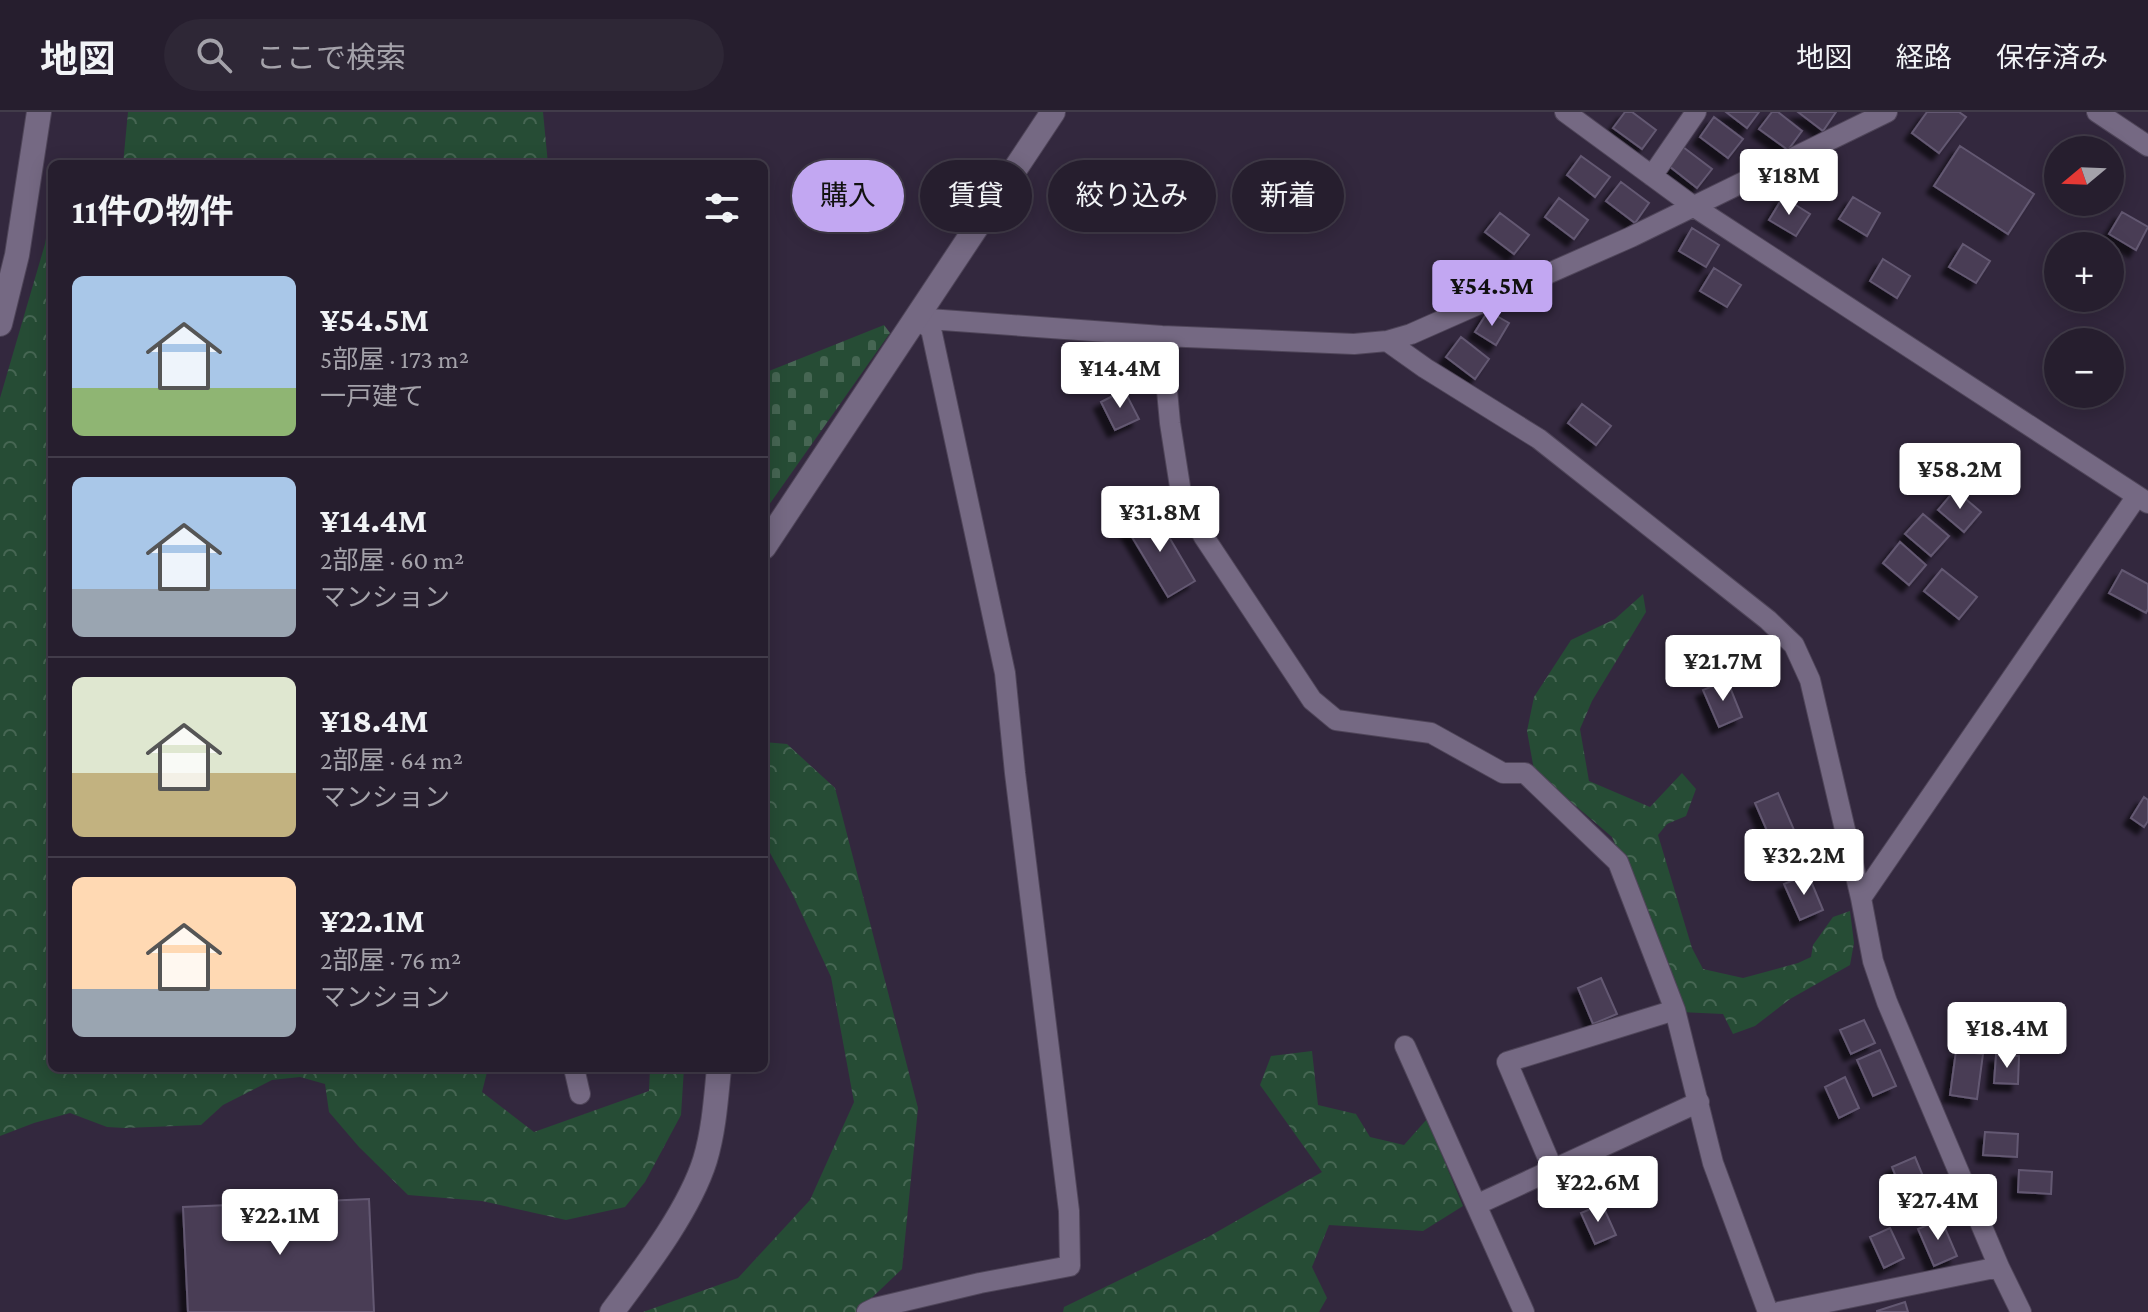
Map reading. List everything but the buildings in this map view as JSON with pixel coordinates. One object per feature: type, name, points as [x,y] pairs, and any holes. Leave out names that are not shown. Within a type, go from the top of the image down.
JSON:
[{"type":"street","points":[[0,324],[17,255],[39,112]]},
{"type":"street","points":[[768,541],[1053,112]]},
{"type":"street","points":[[1565,112],[1693,206],[2142,499],[1861,898]]},
{"type":"street","points":[[1652,176],[1696,112]]},
{"type":"street","points":[[915,318],[1162,336],[1354,344],[1387,341],[1411,334],[1631,237],[1887,112]]},
{"type":"street","points":[[2097,112],[2148,146]]},
{"type":"street","points":[[867,1312],[980,1283],[1070,1266],[1069,1211],[1016,789],[1005,673],[931,329],[915,318]]},
{"type":"street","points":[[1162,336],[1170,423],[1181,493],[1204,537],[1312,700],[1336,720],[1431,733],[1503,773],[1525,773],[1618,862],[1675,1010],[1713,1163],[1768,1312]]},
{"type":"street","points":[[1387,341],[1539,439],[1768,620],[1794,645],[1810,680],[1873,961],[1887,1002],[2021,1312]]},
{"type":"street","points":[[1553,1170],[1507,1062],[1675,1010]]},
{"type":"street","points":[[1405,1046],[1524,1312]]},
{"type":"street","points":[[575,1072],[580,1094]]},
{"type":"street","points":[[612,1312],[687,1202],[705,1160],[719,1072]]},
{"type":"street","points":[[1476,1205],[1699,1102]]},
{"type":"street","points":[[1779,1312],[1999,1267]]},
{"type":"green space","points":[[128,112],[543,112],[548,160],[123,160]]},
{"type":"green space","points":[[48,226],[48,1072],[487,1072],[482,1092],[534,1132],[649,1091],[650,1072],[684,1072],[681,1115],[645,1182],[625,1207],[566,1220],[482,1201],[408,1195],[329,1112],[325,1084],[300,1077],[272,1080],[223,1105],[201,1125],[107,1127],[70,1113],[0,1136],[0,398]]},
{"type":"green space","points":[[884,325],[890,333],[768,506],[768,371]]},
{"type":"green space","points":[[1643,594],[1646,612],[1592,701],[1580,729],[1589,781],[1650,807],[1682,773],[1696,789],[1686,816],[1667,824],[1658,835],[1692,948],[1703,969],[1743,978],[1798,963],[1811,957],[1813,945],[1833,917],[1850,911],[1854,943],[1850,965],[1790,999],[1755,1026],[1733,1034],[1723,1014],[1680,1012],[1663,961],[1612,837],[1534,770],[1527,731],[1534,697],[1571,640],[1615,619]]},
{"type":"green space","points":[[768,742],[787,744],[835,788],[918,1108],[902,1269],[857,1312],[643,1312],[738,1278],[810,1200],[854,1102],[831,977],[768,849]]},
{"type":"green space","points":[[1312,1051],[1318,1105],[1356,1114],[1370,1137],[1404,1145],[1427,1119],[1463,1206],[1423,1231],[1329,1225],[1312,1267],[1327,1298],[1319,1312],[1063,1312],[1064,1307],[1208,1237],[1322,1172],[1260,1085],[1271,1056]]}]
